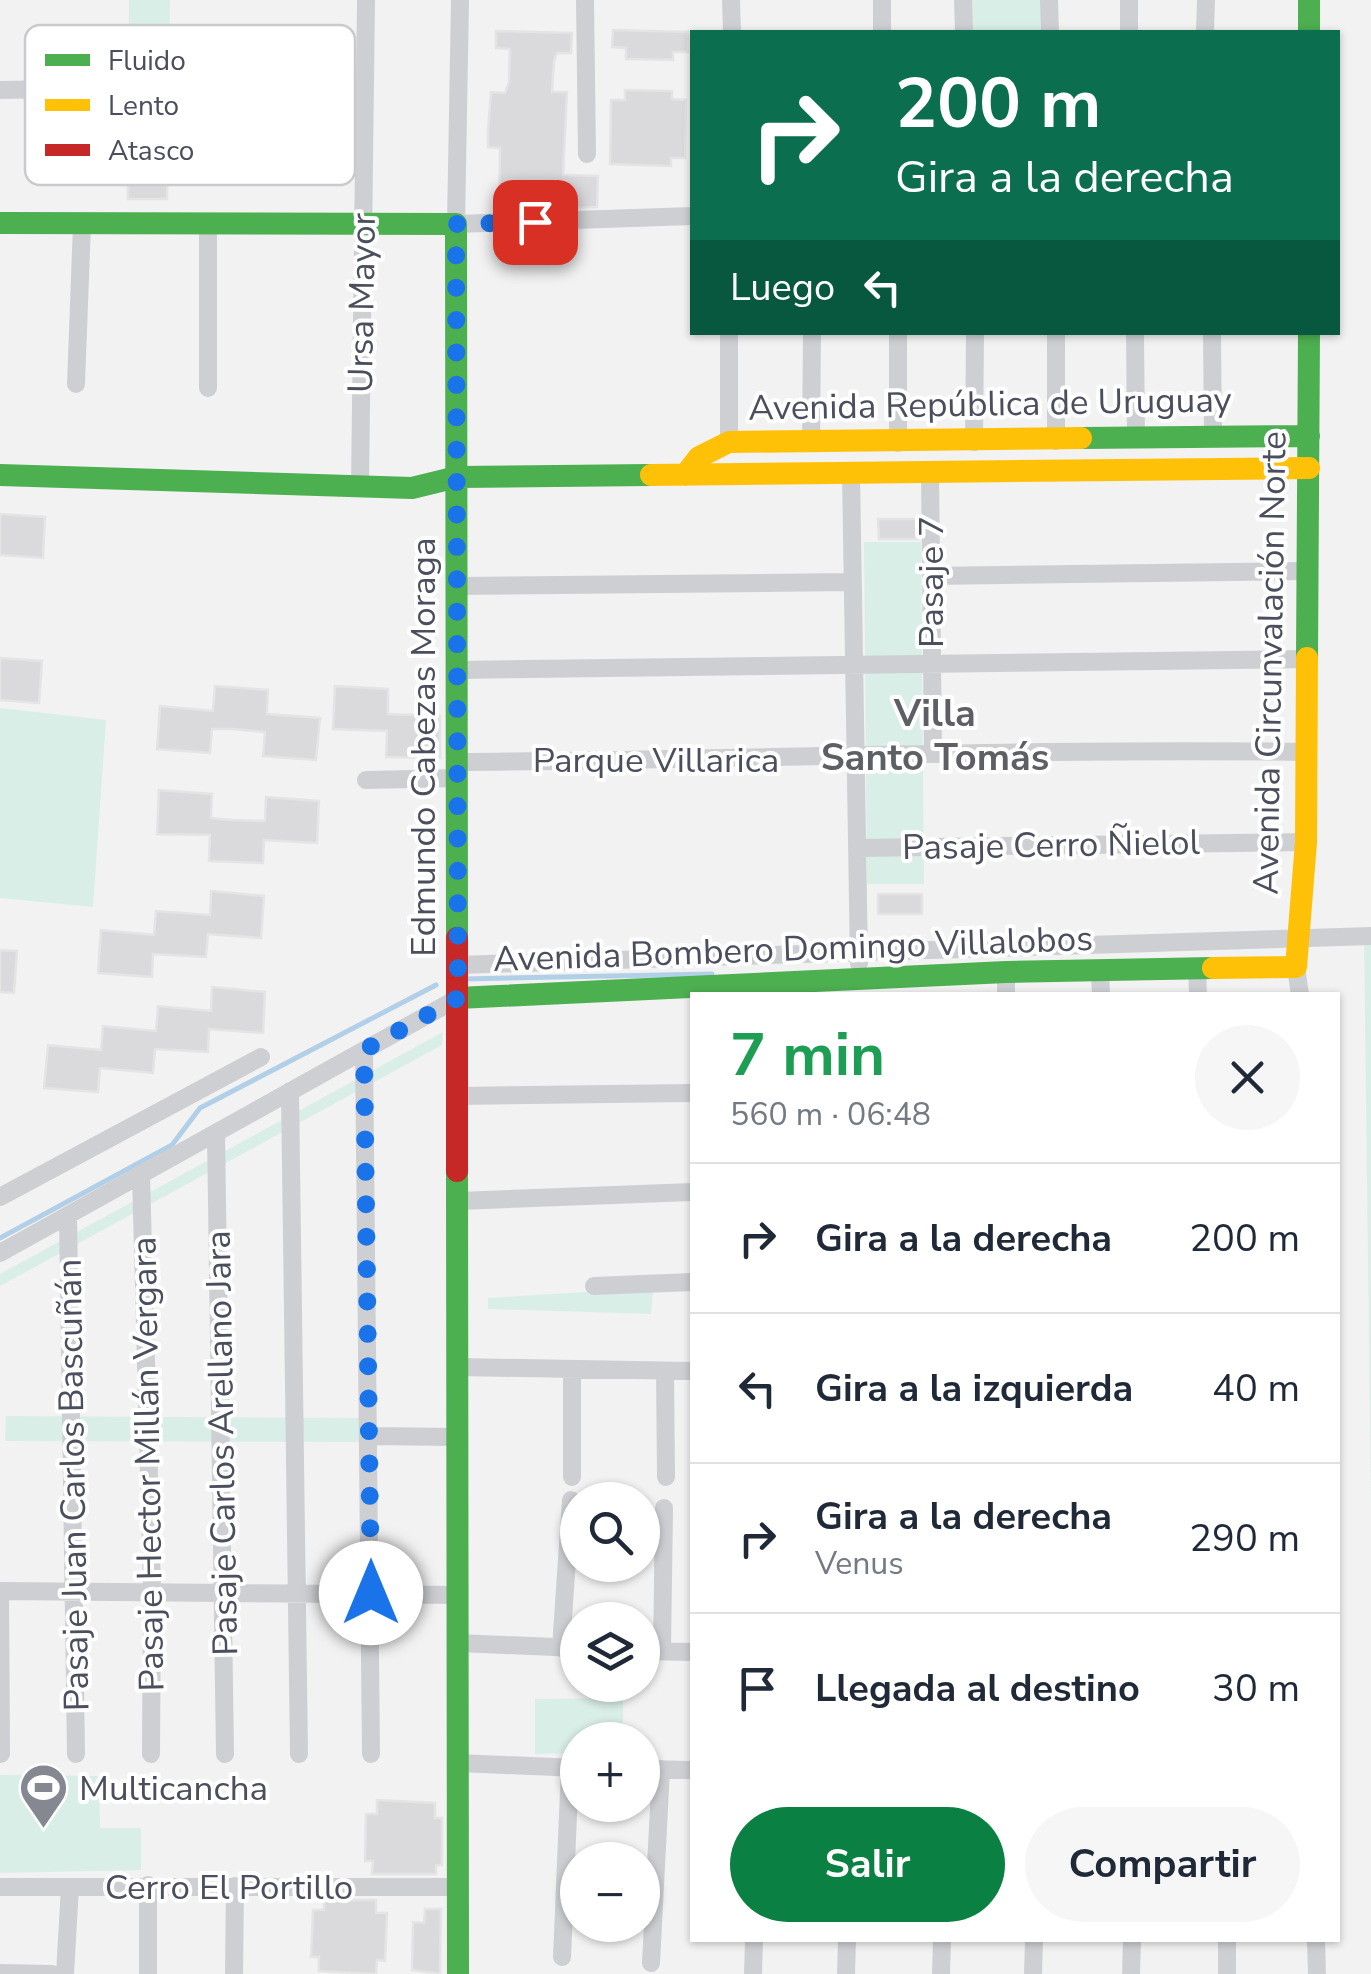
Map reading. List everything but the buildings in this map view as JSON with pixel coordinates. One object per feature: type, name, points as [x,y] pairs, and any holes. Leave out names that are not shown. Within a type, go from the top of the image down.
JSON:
[{"type":"street","name":"Ursa Mayor","points":[[360,486],[366,0]]},
{"type":"street","name":"Edmundo Cabezas Moraga","points":[[458,1974],[456,224],[460,0]]},
{"type":"street","points":[[584,0],[587,154]]},
{"type":"street","points":[[731,0],[732,30]]},
{"type":"street","points":[[882,0],[882,30]]},
{"type":"street","points":[[964,0],[964,30]]},
{"type":"street","points":[[1050,0],[1050,30]]},
{"type":"street","points":[[1128,30],[1129,0]]},
{"type":"street","points":[[1205,30],[1206,0]]},
{"type":"street","points":[[1309,0],[1309,30]]},
{"type":"street","points":[[355,84],[364,84]]},
{"type":"street","points":[[0,90],[25,90]]},
{"type":"street","points":[[0,223],[456,224],[690,216]]},
{"type":"street","points":[[208,223],[208,388]]},
{"type":"street","points":[[76,384],[82,224]]},
{"type":"street","points":[[729,442],[730,335]]},
{"type":"street","points":[[811,443],[812,335]]},
{"type":"street","points":[[898,335],[898,444]]},
{"type":"street","points":[[974,442],[975,335]]},
{"type":"street","points":[[1056,335],[1056,441]]},
{"type":"street","points":[[1135,335],[1136,439]]},
{"type":"street","points":[[1212,335],[1213,437]]},
{"type":"street","name":"Avenida Circunvalación Norte","points":[[1300,992],[1296,968],[1306,842],[1309,335]]},
{"type":"street","name":"Avenida República de Uruguay","points":[[685,475],[699,457],[729,442],[898,444],[1309,436]]},
{"type":"street","name":"Avenida República de Uruguay","points":[[0,475],[412,488],[457,477],[1310,468]]},
{"type":"street","name":"Pasaje 7","points":[[930,472],[932,752]]},
{"type":"street","points":[[850,473],[859,979]]},
{"type":"street","points":[[931,576],[1306,571]]},
{"type":"street","points":[[457,586],[852,582]]},
{"type":"street","points":[[458,670],[1308,659]]},
{"type":"street","name":"Parque Villarica","points":[[366,780],[458,770],[855,759],[932,752],[1306,752]]},
{"type":"street","name":"Pasaje Cerro Ñielol","points":[[857,848],[1306,842]]},
{"type":"street","name":"Avenida Bombero Domingo Villalobos","points":[[458,965],[1371,936]]},
{"type":"street","points":[[1197,968],[1198,992]]},
{"type":"street","name":"Avenida Bombero Domingo Villalobos","points":[[0,1253],[458,998],[810,988],[859,979],[896,986],[1006,984],[1100,971],[1296,968]]},
{"type":"street","points":[[1100,971],[1101,992]]},
{"type":"street","points":[[364,1050],[371,1754]]},
{"type":"street","points":[[0,1198],[261,1057]]},
{"type":"street","points":[[290,1091],[300,1754]]},
{"type":"street","points":[[458,1096],[690,1093]]},
{"type":"street","name":"Pasaje Carlos Arellano Jara","points":[[216,1133],[226,1592],[225,1754]]},
{"type":"street","name":"Pasaje Hector Millán Vergara","points":[[141,1174],[152,1591],[150,1754]]},
{"type":"street","points":[[458,1201],[690,1192]]},
{"type":"street","name":"Pasaje Juan Carlos Bascuñán","points":[[68,1216],[76,1754]]},
{"type":"street","points":[[594,1286],[690,1282]]},
{"type":"street","points":[[458,1367],[690,1371]]},
{"type":"street","points":[[572,1370],[572,1477]]},
{"type":"street","points":[[665,1372],[666,1477]]},
{"type":"street","points":[[370,1436],[456,1438]]},
{"type":"street","points":[[664,1508],[662,1652],[690,1652]]},
{"type":"street","points":[[0,1754],[0,1591],[458,1595]]},
{"type":"street","points":[[458,1643],[560,1648]]},
{"type":"street","points":[[458,1763],[560,1767]]},
{"type":"street","points":[[660,1769],[690,1770]]},
{"type":"street","points":[[562,1957],[571,1822]]},
{"type":"street","points":[[652,1822],[652,1964]]},
{"type":"street","points":[[148,1886],[148,1974]]},
{"type":"street","points":[[234,1974],[235,1886]]},
{"type":"street","name":"Cerro El Portillo","points":[[0,1887],[458,1886]]},
{"type":"street","points":[[64,1974],[70,1887]]},
{"type":"street","points":[[753,1974],[754,1942]]},
{"type":"street","points":[[846,1974],[847,1942]]},
{"type":"street","points":[[941,1974],[942,1942]]},
{"type":"street","points":[[1033,1974],[1034,1942]]},
{"type":"street","points":[[1132,1942],[1132,1974]]},
{"type":"street","points":[[1227,1942],[1227,1974]]},
{"type":"street","points":[[1316,1942],[1316,1974]]},
{"type":"street","points":[[0,1972],[52,1974]]},
{"type":"green space","points":[[129,0],[170,0],[170,25],[129,25]]},
{"type":"green space","points":[[968,0],[1047,0],[1047,30],[968,30]]},
{"type":"green space","points":[[864,542],[921,542],[924,884],[867,884]]},
{"type":"green space","points":[[0,708],[106,720],[93,907],[0,898]]},
{"type":"green space","points":[[1364,937],[1371,937],[1371,1504]]},
{"type":"green space","points":[[443,1032],[442,1045],[0,1286],[0,1274]]},
{"type":"green space","points":[[653,1288],[651,1314],[488,1309],[488,1298]]},
{"type":"green space","points":[[6,1416],[363,1418],[363,1442],[5,1441]]},
{"type":"green space","points":[[535,1699],[623,1702],[623,1722],[560,1722],[560,1753],[535,1754]]},
{"type":"green space","points":[[0,1775],[99,1776],[100,1828],[141,1828],[141,1870],[0,1873]]},
{"type":"waterway","points":[[464,979],[712,974]]},
{"type":"waterway","points":[[0,1238],[172,1145],[200,1108],[436,985]]},
{"type":"traffic: fast","points":[[1309,0],[1309,30]]},
{"type":"traffic: fast","points":[[0,223],[456,224],[457,938]]},
{"type":"traffic: fast","points":[[1307,658],[1309,335]]},
{"type":"traffic: fast","points":[[1081,438],[1309,436]]},
{"type":"traffic: fast","points":[[0,475],[412,488],[457,477],[651,475]]},
{"type":"traffic: fast","points":[[458,998],[1006,972],[1213,968]]},
{"type":"traffic: fast","points":[[457,1171],[458,1974]]},
{"type":"traffic: slow","points":[[685,475],[699,457],[729,442],[1081,438]]},
{"type":"traffic: slow","points":[[651,475],[1309,468]]},
{"type":"traffic: slow","points":[[1213,968],[1296,967],[1306,842],[1307,658]]},
{"type":"traffic: jam","points":[[457,938],[457,1171]]},
{"type":"place","name":"Multicancha","points":[[44,1830]]},
{"type":"district","name":"Villa Santo Tomás","points":[[935,734]]},
{"type":"route","points":[[371,1593],[368,1104],[364,1050],[458,998],[456,224],[535,222]]}]
